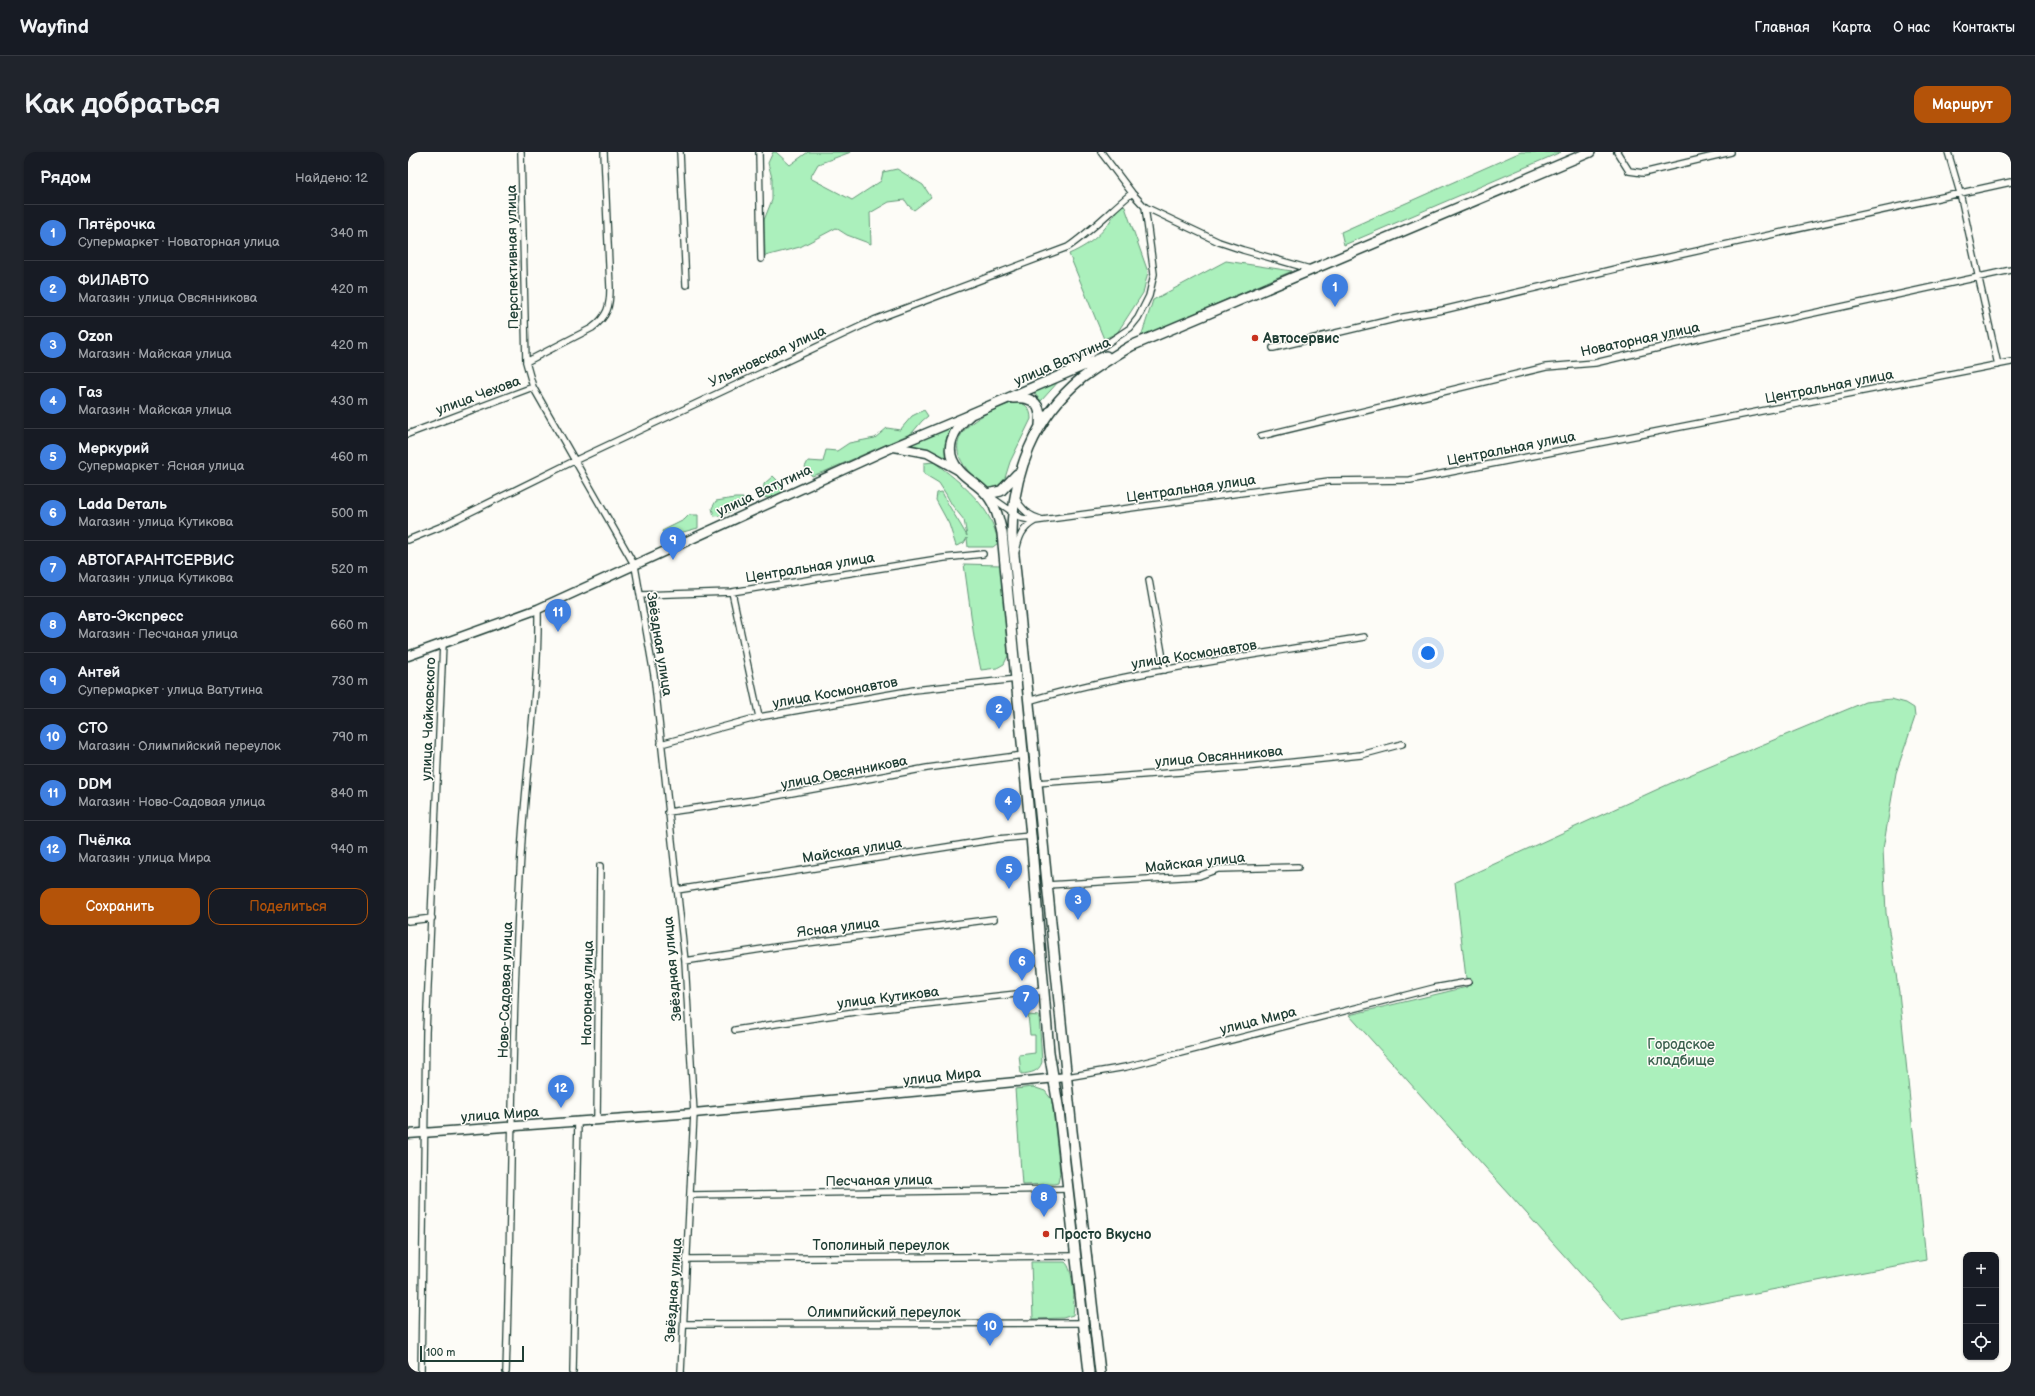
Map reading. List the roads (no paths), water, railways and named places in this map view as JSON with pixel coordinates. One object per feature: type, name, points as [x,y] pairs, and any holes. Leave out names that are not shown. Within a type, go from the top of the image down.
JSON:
[{"type":"main road","points":[[987,494],[997,493],[1006,488],[1020,470],[1040,427],[1053,408],[1082,378],[1131,346],[1310,269],[1590,152]]},
{"type":"main road","name":"улица Ватутина","points":[[408,656],[538,608],[635,566],[893,447],[1131,346]]},
{"type":"main road","points":[[1009,399],[1022,398],[1035,404],[1039,408],[1041,415],[1040,427]]},
{"type":"main road","points":[[958,470],[952,455],[951,441],[956,429],[971,414]]},
{"type":"main road","points":[[893,447],[927,453],[958,470],[987,494],[994,506],[1002,533],[1024,755],[1043,991],[1089,1372]]},
{"type":"main road","points":[[1020,470],[1012,513],[1015,555],[1047,885],[1100,1372]]},
{"type":"main road","name":"улица Мира","points":[[408,1134],[694,1113],[1067,1077]]},
{"type":"street","name":"Перспективная улица","points":[[521,152],[526,362],[534,387],[574,461],[635,566]]},
{"type":"street","points":[[526,362],[592,328],[600,322],[609,308],[610,288],[604,152]]},
{"type":"street","points":[[680,152],[686,285]]},
{"type":"street","points":[[759,152],[761,259]]},
{"type":"street","points":[[1101,152],[1132,193],[1145,207],[1219,242],[1310,269]]},
{"type":"street","points":[[1617,152],[1629,172],[1643,173],[1731,152]]},
{"type":"street","points":[[1948,152],[1960,193],[1998,365]]},
{"type":"street","points":[[1273,348],[1443,310],[1615,269],[2011,182]]},
{"type":"street","name":"Ульяновская улица","points":[[408,540],[440,527],[574,461],[874,320],[1068,247],[1086,234],[1106,214],[1132,193]]},
{"type":"street","points":[[1058,378],[1079,361],[1119,337],[1130,328],[1138,318],[1147,302],[1154,274],[1145,207]]},
{"type":"street","name":"Новаторная улица","points":[[1261,436],[1546,367],[1595,363],[1722,333],[2011,270]]},
{"type":"street","name":"Центральная улица","points":[[987,494],[1012,513],[1021,518],[1035,521],[1329,481],[1410,480],[2011,362]]},
{"type":"street","name":"улица Чехова","points":[[408,434],[534,387]]},
{"type":"street","points":[[1015,494],[1021,507],[1027,513],[1044,520]]},
{"type":"street","points":[[1015,555],[1019,536],[1028,525],[1035,521]]},
{"type":"street","name":"Центральная улица","points":[[640,595],[732,592],[944,558],[983,554]]},
{"type":"street","name":"Звёздная улица","points":[[635,566],[654,675],[685,961],[694,1113],[681,1372]]},
{"type":"street","points":[[1149,580],[1165,670]]},
{"type":"street","points":[[732,592],[759,717]]},
{"type":"street","name":"Ново-Садовая улица","points":[[506,1372],[512,1127],[522,838],[538,646],[538,608]]},
{"type":"street","name":"улица Космонавтов","points":[[1028,701],[1073,688],[1165,670],[1364,637]]},
{"type":"street","name":"улица Чайковского","points":[[421,1372],[426,1032],[443,643]]},
{"type":"street","name":"улица Космонавтов","points":[[661,744],[759,717],[914,690],[1017,679]]},
{"type":"street","name":"улица Овсянникова","points":[[1037,783],[1246,767],[1361,754],[1402,744]]},
{"type":"street","name":"улица Овсянникова","points":[[668,812],[754,800],[927,768],[1024,755]]},
{"type":"street","name":"Майская улица","points":[[677,890],[997,839],[1031,836]]},
{"type":"street","name":"Нагорная улица","points":[[597,1120],[600,866]]},
{"type":"street","name":"Майская улица","points":[[1047,885],[1199,876],[1218,869],[1298,867]]},
{"type":"street","points":[[408,921],[432,918]]},
{"type":"street","name":"Ясная улица","points":[[685,961],[776,947],[994,919]]},
{"type":"street","name":"улица Мира","points":[[1067,1077],[1126,1067],[1434,988],[1468,982]]},
{"type":"street","name":"улица Кутикова","points":[[735,1030],[861,1012],[1043,991]]},
{"type":"street","points":[[572,1372],[578,1121]]},
{"type":"street","name":"Песчаная улица","points":[[690,1195],[1068,1189]]},
{"type":"street","name":"Тополиный переулок","points":[[687,1259],[1076,1256]]},
{"type":"street","name":"Олимпийский переулок","points":[[684,1324],[1083,1323]]},
{"type":"place","name":"Пятёрочка","points":[[1335,307]]},
{"type":"place","name":"Автосервис","points":[[1255,338]]},
{"type":"place","name":"Антей","points":[[673,560]]},
{"type":"place","name":"DDM","points":[[558,632]]},
{"type":"place","name":"ФИЛАВТО","points":[[999,729]]},
{"type":"place","name":"Газ","points":[[1008,821]]},
{"type":"place","name":"Меркурий","points":[[1009,889]]},
{"type":"place","name":"Ozon","points":[[1078,920]]},
{"type":"place","name":"Lada Dеталь","points":[[1022,981]]},
{"type":"place","name":"АВТОГАРАНТСЕРВИС","points":[[1026,1018]]},
{"type":"place","name":"Пчёлка","points":[[561,1108]]},
{"type":"place","name":"Авто-Экспресс","points":[[1044,1217]]},
{"type":"place","name":"Просто Вкусно","points":[[1046,1234]]},
{"type":"place","name":"СТО","points":[[990,1346]]},
{"type":"park label","name":"Городское кладбище","points":[[1681,1052]]}]
